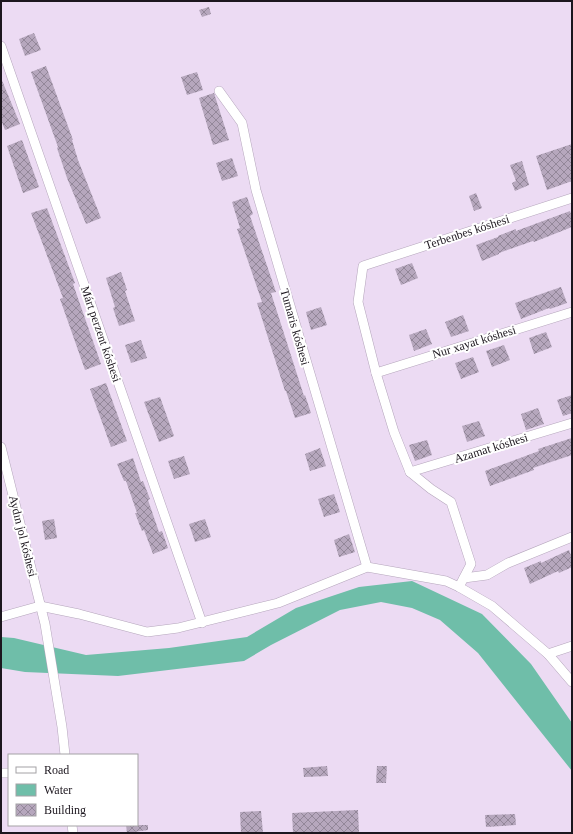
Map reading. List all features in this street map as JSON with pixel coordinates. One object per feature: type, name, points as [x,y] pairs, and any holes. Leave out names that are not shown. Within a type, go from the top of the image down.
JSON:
[{"type":"street","name":"Márt perzent kóshesi","points":[[1,46],[202,622]]},
{"type":"street","name":"Tumaris kóshesi","points":[[219,91],[242,123],[256,190],[367,567]]},
{"type":"street","name":"Terbenbes kóshesi","points":[[376,373],[358,302],[362,266],[572,198]]},
{"type":"street","name":"Nur xayat kóshesi","points":[[376,373],[572,312]]},
{"type":"street","points":[[376,373],[394,432],[410,472],[430,489],[452,502],[471,564],[459,587]]},
{"type":"street","name":"Azamat kóshesi","points":[[410,472],[572,423]]},
{"type":"street","name":"Aydın jol kóshesi","points":[[1,447],[45,624],[62,727],[65,754]]},
{"type":"street","points":[[464,578],[487,575],[508,563],[572,537]]},
{"type":"street","points":[[1,617],[40,606],[79,614],[147,632],[178,628],[278,603],[367,567],[446,581],[459,587],[492,606],[548,654],[572,682]]},
{"type":"street","points":[[548,654],[572,646]]},
{"type":"water","points":[[412,581],[482,614],[531,664],[572,723],[572,771],[478,653],[440,620],[412,608],[381,602],[340,610],[271,645],[244,661],[118,676],[25,672],[1,668],[1,637],[14,638],[86,655],[169,648],[247,637],[296,608],[359,587]]},
{"type":"building","points":[[209,7],[211,14],[202,17],[199,10]]},
{"type":"building","points":[[34,33],[41,50],[25,56],[19,39]]},
{"type":"building","points":[[46,66],[73,140],[78,160],[101,218],[86,224],[67,178],[57,148],[58,147],[31,72]]},
{"type":"building","points":[[197,72],[203,90],[187,95],[181,77]]},
{"type":"building","points":[[1,78],[20,124],[5,130],[1,120]]},
{"type":"building","points":[[214,93],[229,140],[213,145],[199,98]]},
{"type":"building","points":[[22,140],[39,187],[23,193],[7,146]]},
{"type":"building","points":[[572,144],[572,181],[547,190],[536,156]]},
{"type":"building","points":[[232,158],[238,176],[222,181],[216,163]]},
{"type":"building","points":[[522,161],[529,185],[515,191],[512,183],[516,181],[510,165]]},
{"type":"building","points":[[476,193],[482,208],[474,211],[469,196]]},
{"type":"building","points":[[247,197],[253,214],[250,216],[276,292],[271,293],[304,396],[305,395],[311,413],[295,418],[257,303],[262,302],[237,229],[240,228],[232,202]]},
{"type":"building","points":[[47,208],[75,283],[73,284],[101,364],[85,370],[60,299],[63,298],[31,213]]},
{"type":"building","points":[[570,211],[572,217],[572,227],[534,242],[533,241],[499,253],[482,261],[476,245],[516,229],[516,231]]},
{"type":"building","points":[[412,263],[418,278],[401,285],[395,269]]},
{"type":"building","points":[[121,272],[127,290],[125,291],[135,321],[119,326],[106,278]]},
{"type":"building","points":[[561,287],[567,303],[521,319],[515,303]]},
{"type":"building","points":[[321,307],[327,325],[311,330],[306,312]]},
{"type":"building","points":[[463,315],[469,331],[451,337],[445,322]]},
{"type":"building","points":[[426,329],[432,344],[414,351],[409,335]]},
{"type":"building","points":[[546,332],[552,347],[534,354],[529,338]]},
{"type":"building","points":[[141,340],[147,358],[131,363],[125,345]]},
{"type":"building","points":[[504,345],[510,360],[492,367],[486,351]]},
{"type":"building","points":[[473,357],[479,372],[461,379],[455,363]]},
{"type":"building","points":[[106,383],[127,441],[111,447],[90,389]]},
{"type":"building","points":[[572,395],[572,413],[563,416],[557,400]]},
{"type":"building","points":[[160,397],[174,436],[159,442],[144,402]]},
{"type":"building","points":[[538,408],[544,424],[526,430],[521,414]]},
{"type":"building","points":[[479,421],[485,436],[467,442],[462,426]]},
{"type":"building","points":[[572,438],[572,455],[533,468],[534,470],[490,486],[485,471],[539,451],[538,449]]},
{"type":"building","points":[[427,440],[432,455],[415,461],[409,445]]},
{"type":"building","points":[[320,448],[326,466],[310,471],[305,454]]},
{"type":"building","points":[[184,456],[190,474],[174,479],[168,461]]},
{"type":"building","points":[[133,458],[141,482],[143,481],[150,499],[148,500],[159,532],[162,531],[168,548],[153,554],[144,530],[142,531],[135,513],[137,513],[126,481],[124,481],[117,464]]},
{"type":"building","points":[[334,494],[340,512],[324,517],[318,499]]},
{"type":"building","points":[[54,519],[57,538],[45,540],[42,521]]},
{"type":"building","points":[[205,519],[211,537],[195,542],[189,524]]},
{"type":"building","points":[[349,534],[355,552],[339,557],[334,540]]},
{"type":"building","points":[[569,550],[572,558],[572,567],[559,573],[558,571],[530,584],[524,568],[541,561],[541,563]]},
{"type":"building","points":[[327,766],[328,776],[304,777],[303,768]]},
{"type":"building","points":[[377,766],[387,766],[386,783],[376,783]]},
{"type":"building","points":[[358,810],[359,833],[293,833],[292,813]]},
{"type":"building","points":[[261,811],[263,833],[241,833],[240,812]]},
{"type":"building","points":[[515,814],[516,825],[486,827],[485,815]]},
{"type":"building","points":[[148,825],[148,830],[127,833],[126,826]]}]
